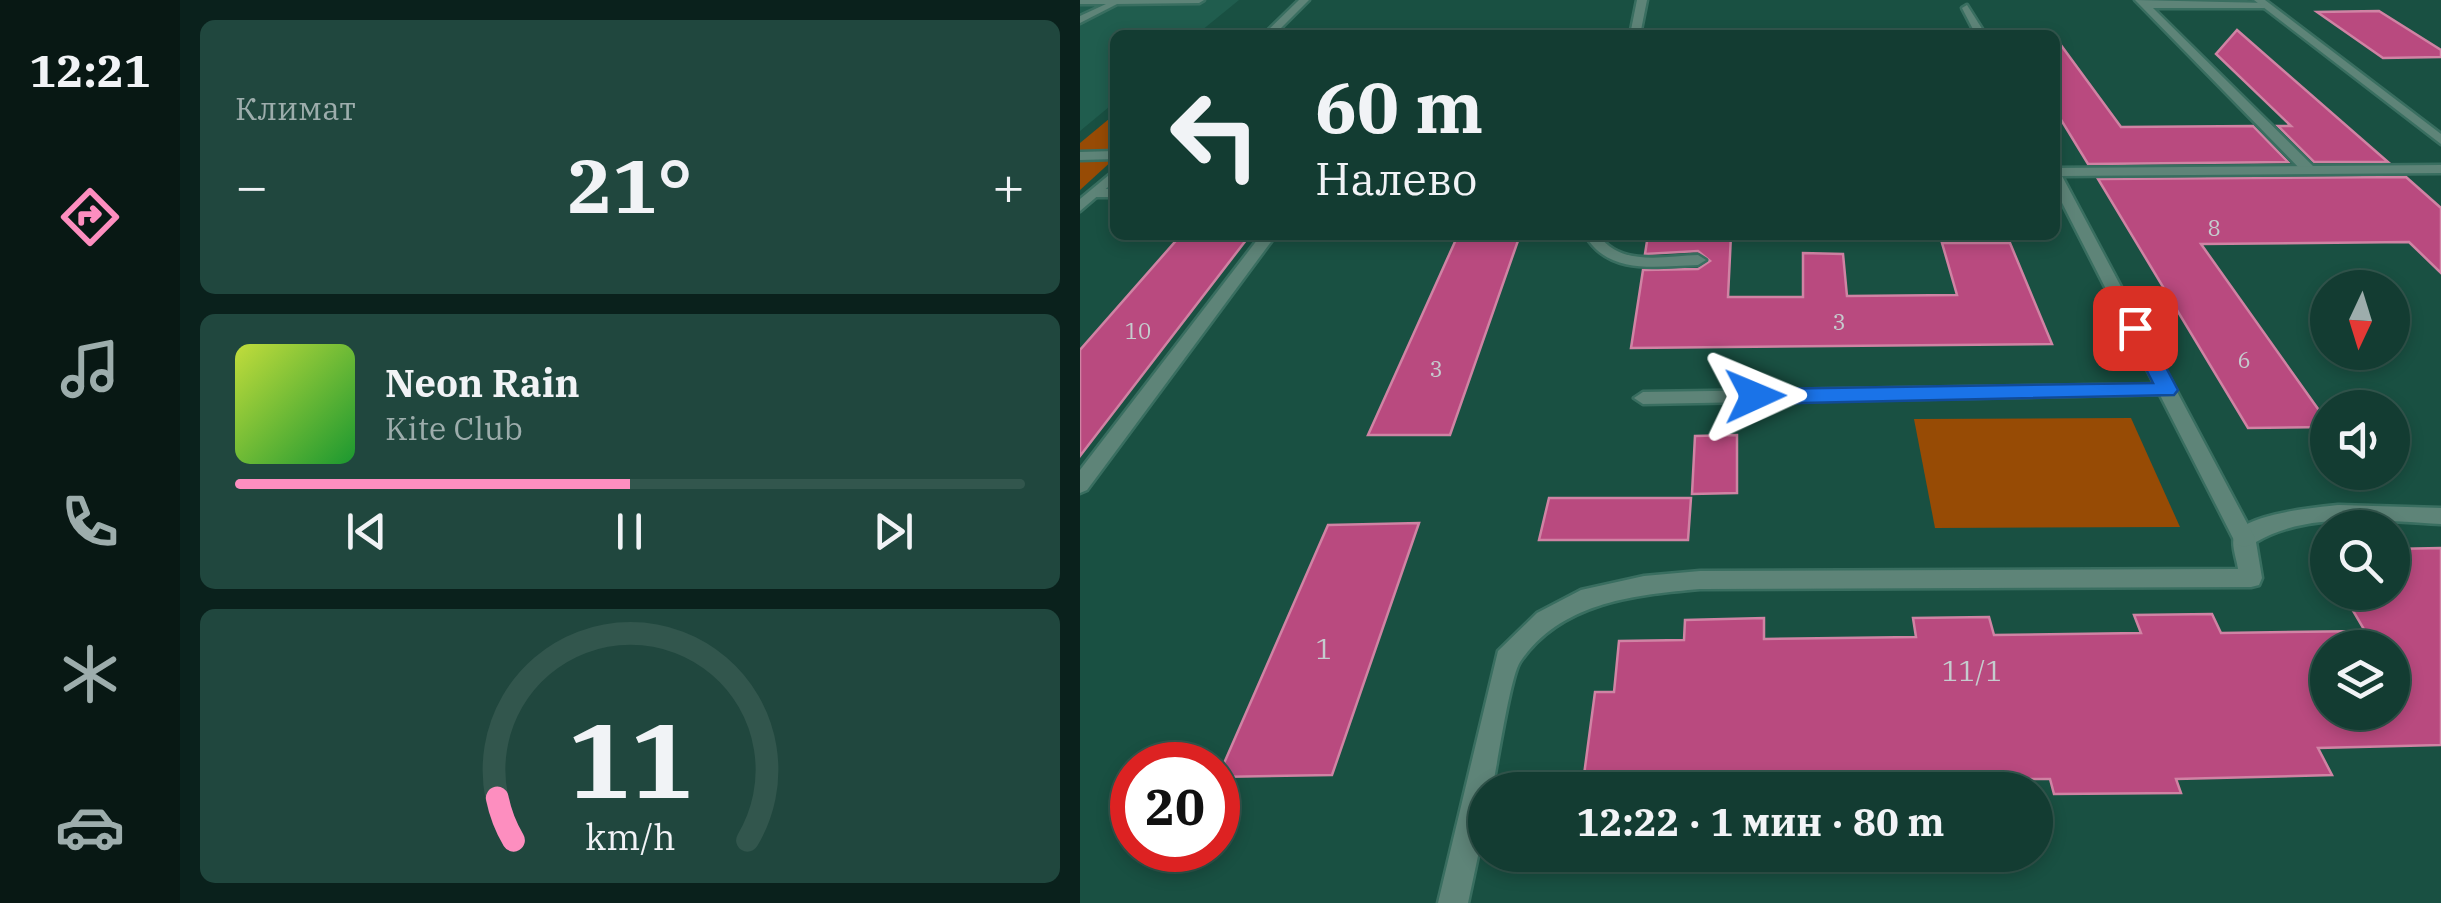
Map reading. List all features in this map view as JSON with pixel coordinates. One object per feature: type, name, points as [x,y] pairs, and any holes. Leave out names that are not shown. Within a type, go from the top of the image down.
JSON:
[{"type":"street","points":[[1080,20],[1119,0]]},
{"type":"street","points":[[1080,1],[1199,0]]},
{"type":"street","points":[[1273,30],[1304,0]]},
{"type":"street","points":[[1636,30],[1642,0]]},
{"type":"street","points":[[2142,3],[2261,2],[2441,140]]},
{"type":"street","points":[[2142,3],[2310,170]]},
{"type":"street","points":[[1967,8],[1978,30]]},
{"type":"street","points":[[1080,156],[1110,154]]},
{"type":"street","points":[[2060,174],[2441,169]]},
{"type":"street","points":[[1080,207],[1110,179]]},
{"type":"street","points":[[1452,903],[1508,659],[1546,620],[1589,597],[1644,584],[1700,580],[2251,578],[2244,538],[2060,184]]},
{"type":"street","points":[[1096,193],[1110,193]]},
{"type":"street","points":[[1080,485],[1265,240]]},
{"type":"street","points":[[1595,240],[1600,250],[1612,257],[1631,261],[1698,260]]},
{"type":"street","points":[[1643,398],[2167,390]]},
{"type":"street","points":[[2244,538],[2262,524],[2302,517],[2441,516]]},
{"type":"shaded area","points":[[1080,0],[1239,0],[1202,30],[1110,30],[1110,106],[1080,131]]},
{"type":"shaded area","points":[[1110,118],[1110,163],[1080,190],[1080,143]]},
{"type":"shaded area","points":[[2131,418],[2180,527],[1935,528],[1914,419]]},
{"type":"building","points":[[2379,11],[2441,50],[2441,57],[2383,58],[2317,12]]},
{"type":"building","points":[[2237,30],[2388,162],[2314,162],[2278,126],[2291,126],[2216,54]]},
{"type":"building","points":[[2060,44],[2121,127],[2253,126],[2288,162],[2088,164],[2060,118]]},
{"type":"building","points":[[2406,177],[2441,208],[2441,273],[2409,242],[2201,244],[2310,398],[2310,427],[2248,428],[2098,179]]},
{"type":"building","points":[[1177,240],[1246,240],[1080,456],[1080,350]]},
{"type":"building","points":[[1456,240],[1518,240],[1450,435],[1368,435]]},
{"type":"building","points":[[1647,240],[1731,240],[1728,297],[1803,297],[1803,253],[1843,254],[1847,296],[1957,295],[1942,243],[2010,243],[2052,344],[1631,348],[1643,270],[1698,269],[1710,261],[1698,251],[1645,254]]},
{"type":"building","points":[[1737,435],[1737,493],[1692,494],[1695,436]]},
{"type":"building","points":[[1549,498],[1691,498],[1688,540],[1539,540]]},
{"type":"building","points":[[1419,523],[1332,775],[1240,777],[1240,742],[1233,742],[1328,525]]},
{"type":"building","points":[[2441,548],[2441,745],[2318,748],[2332,775],[2176,779],[2181,793],[2054,794],[2053,772],[1584,772],[1595,692],[1614,692],[1619,641],[1684,640],[1685,620],[1764,618],[1764,639],[1916,637],[1913,618],[1989,617],[1994,635],[2141,633],[2134,615],[2212,614],[2221,633],[2310,632],[2310,730],[2410,730],[2410,630],[2364,630],[2353,610],[2410,610],[2410,549]]},
{"type":"route","points":[[1755,396],[2167,390],[2135,328]]}]
